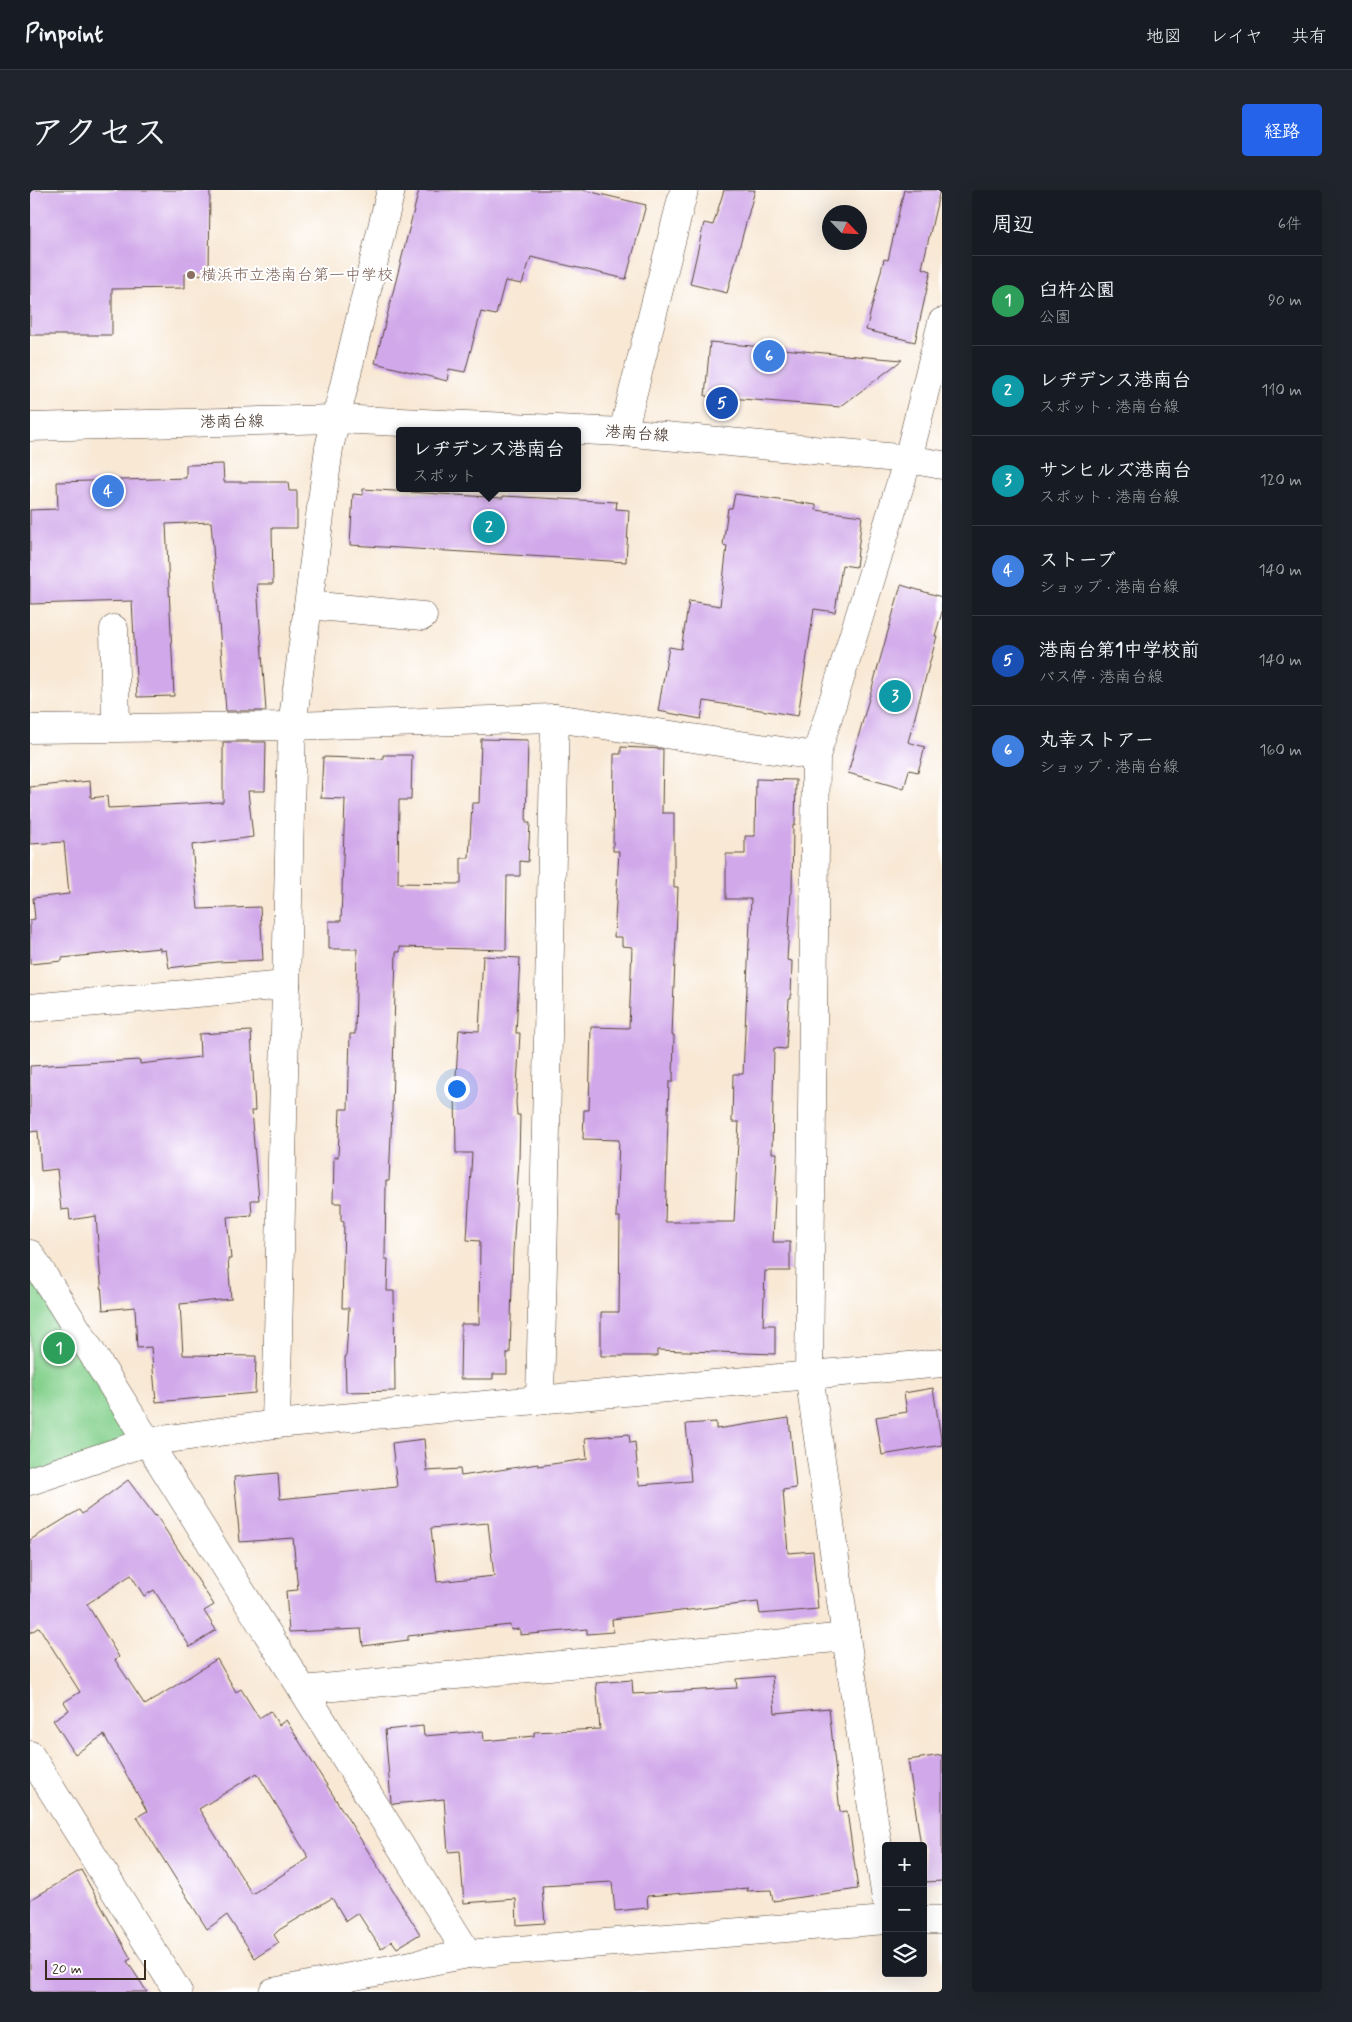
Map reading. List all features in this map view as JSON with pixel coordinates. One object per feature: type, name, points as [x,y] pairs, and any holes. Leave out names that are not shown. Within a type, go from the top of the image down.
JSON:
[{"type":"street","points":[[276,1424],[292,726],[329,448],[391,190]]},
{"type":"street","points":[[623,432],[684,190]]},
{"type":"street","points":[[884,1887],[846,1637],[809,1374],[816,756],[908,459],[942,322]]},
{"type":"street","name":"港南台線","points":[[30,427],[335,419],[512,427]]},
{"type":"street","name":"港南台線","points":[[581,430],[623,432],[908,459],[942,465]]},
{"type":"street","points":[[308,605],[423,616]]},
{"type":"street","points":[[114,629],[116,727]]},
{"type":"street","points":[[30,729],[292,726],[555,718],[816,756]]},
{"type":"street","points":[[540,1399],[555,718]]},
{"type":"street","points":[[30,1008],[286,984]]},
{"type":"street","points":[[30,1254],[468,1954]]},
{"type":"street","points":[[30,1481],[148,1442],[276,1424],[942,1363]]},
{"type":"street","points":[[303,1690],[846,1637]]},
{"type":"street","points":[[30,1755],[178,1992]]},
{"type":"street","points":[[273,1992],[468,1954],[882,1920]]},
{"type":"street","points":[[927,1920],[942,1920]]},
{"type":"green space","points":[[30,1254],[147,1442],[30,1481]]},
{"type":"building","points":[[30,190],[210,190],[209,275],[185,274],[185,288],[112,289],[112,335],[30,335]]},
{"type":"building","points":[[419,190],[583,190],[646,205],[626,279],[531,257],[522,284],[505,281],[496,315],[481,312],[465,372],[449,369],[447,381],[375,363]]},
{"type":"building","points":[[724,190],[755,190],[727,293],[690,284],[704,223],[713,225]]},
{"type":"building","points":[[904,190],[940,190],[922,268],[931,271],[915,342],[866,330],[884,259],[888,260]]},
{"type":"building","points":[[710,342],[902,360],[840,407],[705,396]]},
{"type":"building","points":[[223,464],[224,482],[288,482],[289,491],[297,491],[297,528],[272,528],[273,584],[257,584],[266,711],[226,711],[211,522],[166,524],[174,696],[137,697],[132,601],[30,604],[30,510],[58,509],[57,482],[186,478],[186,465]]},
{"type":"building","points":[[363,489],[503,498],[503,496],[617,502],[616,509],[629,510],[626,562],[350,545],[353,494],[363,495]]},
{"type":"building","points":[[735,494],[816,505],[816,510],[862,516],[856,567],[842,565],[835,612],[814,609],[798,716],[704,701],[701,719],[658,711],[669,647],[681,649],[689,601],[720,606],[727,546],[723,545],[728,508],[732,508]]},
{"type":"building","points":[[901,585],[942,597],[942,612],[935,636],[937,636],[908,742],[925,747],[918,772],[909,770],[904,789],[848,773]]},
{"type":"building","points":[[481,739],[528,740],[526,823],[530,823],[528,862],[520,861],[520,876],[507,876],[506,950],[400,947],[400,952],[396,952],[389,1181],[386,1181],[385,1259],[388,1259],[387,1291],[394,1291],[395,1391],[346,1392],[345,1357],[349,1308],[342,1308],[344,1222],[341,1221],[341,1203],[333,1203],[334,1157],[338,1157],[340,1109],[348,1109],[350,1034],[355,1034],[357,949],[329,949],[329,921],[341,921],[345,799],[321,798],[323,757],[383,759],[383,755],[412,755],[411,800],[399,800],[398,883],[461,884],[461,858],[469,858],[472,803],[479,803]]},
{"type":"building","points":[[223,742],[266,742],[265,791],[248,791],[253,837],[192,845],[198,909],[260,907],[263,960],[217,962],[169,968],[166,950],[160,951],[160,948],[62,958],[62,961],[30,964],[30,920],[35,919],[33,898],[69,894],[64,842],[30,844],[30,787],[90,781],[91,798],[107,796],[108,808],[223,802]]},
{"type":"building","points":[[621,747],[663,749],[662,813],[674,813],[674,887],[678,887],[672,1035],[674,1035],[673,1082],[669,1082],[665,1222],[734,1222],[739,1122],[732,1122],[733,1074],[743,1074],[751,899],[726,899],[726,854],[745,854],[745,836],[755,836],[756,779],[796,780],[792,893],[787,960],[792,961],[791,999],[789,999],[786,1049],[774,1048],[772,1153],[777,1153],[773,1242],[790,1242],[790,1271],[765,1271],[763,1325],[775,1325],[775,1354],[657,1350],[657,1356],[601,1356],[601,1312],[619,1312],[620,1217],[616,1217],[619,1140],[583,1139],[584,1110],[589,1110],[591,1027],[629,1028],[632,947],[622,946],[622,937],[614,937],[619,851],[613,851],[614,754],[621,754]]},
{"type":"building","points":[[483,956],[520,958],[516,1033],[520,1033],[516,1103],[517,1115],[520,1115],[519,1160],[513,1252],[510,1353],[507,1353],[507,1374],[493,1374],[493,1379],[460,1379],[461,1324],[479,1324],[480,1241],[467,1240],[472,1153],[456,1153],[455,1090],[459,1030],[479,1031]]},
{"type":"building","points":[[251,1031],[255,1111],[251,1111],[259,1200],[251,1200],[252,1215],[227,1217],[231,1259],[228,1259],[231,1299],[180,1304],[183,1355],[256,1356],[255,1393],[156,1402],[151,1347],[137,1348],[135,1307],[103,1310],[96,1216],[70,1220],[69,1209],[61,1210],[57,1169],[41,1171],[38,1131],[30,1132],[30,1066],[140,1060],[140,1064],[200,1057],[199,1034]]},
{"type":"building","points":[[933,1388],[942,1445],[882,1455],[876,1417],[907,1412],[904,1393]]},
{"type":"building","points":[[789,1418],[796,1488],[783,1490],[788,1553],[813,1551],[818,1609],[760,1614],[758,1602],[612,1619],[613,1632],[587,1634],[587,1629],[520,1635],[520,1629],[511,1630],[510,1625],[408,1636],[408,1640],[363,1646],[361,1629],[289,1632],[286,1591],[298,1590],[293,1538],[240,1542],[234,1477],[278,1473],[280,1499],[397,1487],[392,1443],[424,1439],[427,1471],[460,1469],[461,1476],[538,1464],[538,1466],[587,1459],[585,1438],[629,1434],[630,1443],[635,1442],[639,1485],[691,1481],[686,1424],[716,1422],[716,1429]],"holes":[[[488,1523],[494,1576],[437,1582],[431,1528]]]},
{"type":"building","points":[[128,1480],[156,1515],[214,1605],[204,1611],[216,1630],[190,1647],[154,1590],[144,1596],[131,1575],[87,1604],[119,1657],[115,1660],[145,1705],[217,1659],[236,1692],[241,1689],[259,1718],[270,1711],[279,1725],[286,1720],[420,1934],[397,1948],[392,1941],[381,1949],[358,1913],[346,1921],[332,1898],[279,1930],[274,1935],[279,1943],[255,1958],[227,1915],[207,1929],[137,1817],[147,1811],[104,1735],[75,1754],[53,1720],[69,1710],[64,1702],[80,1692],[39,1627],[30,1633],[30,1540],[79,1510],[82,1514]],"holes":[[[257,1773],[309,1858],[252,1894],[199,1809]]]},
{"type":"building","points":[[772,1676],[775,1713],[829,1708],[840,1812],[847,1811],[858,1889],[773,1901],[771,1890],[747,1891],[748,1888],[647,1896],[648,1908],[615,1911],[612,1882],[542,1886],[545,1923],[517,1925],[516,1899],[464,1903],[460,1851],[448,1852],[444,1799],[393,1804],[391,1802],[385,1730],[423,1726],[424,1736],[483,1731],[484,1741],[534,1736],[534,1732],[600,1729],[596,1683],[632,1680],[633,1694],[737,1688],[736,1679]]},
{"type":"building","points":[[942,1755],[942,1881],[927,1882],[927,1842],[920,1842],[908,1760]]},
{"type":"building","points":[[81,1870],[131,1959],[127,1961],[147,1992],[30,1992],[30,1900]]},
{"type":"place","name":"横浜市立港南台第一中学校","points":[[191,275]]},
{"type":"place","name":"丸幸ストアー","points":[[769,356]]},
{"type":"place","name":"港南台第1中学校前","points":[[722,403]]},
{"type":"place","name":"ストーブ","points":[[108,491]]},
{"type":"place","name":"レヂデンス港南台","points":[[489,527]]},
{"type":"place","name":"サンヒルズ港南台","points":[[895,696]]},
{"type":"place","name":"臼杵公園","points":[[59,1348]]}]
